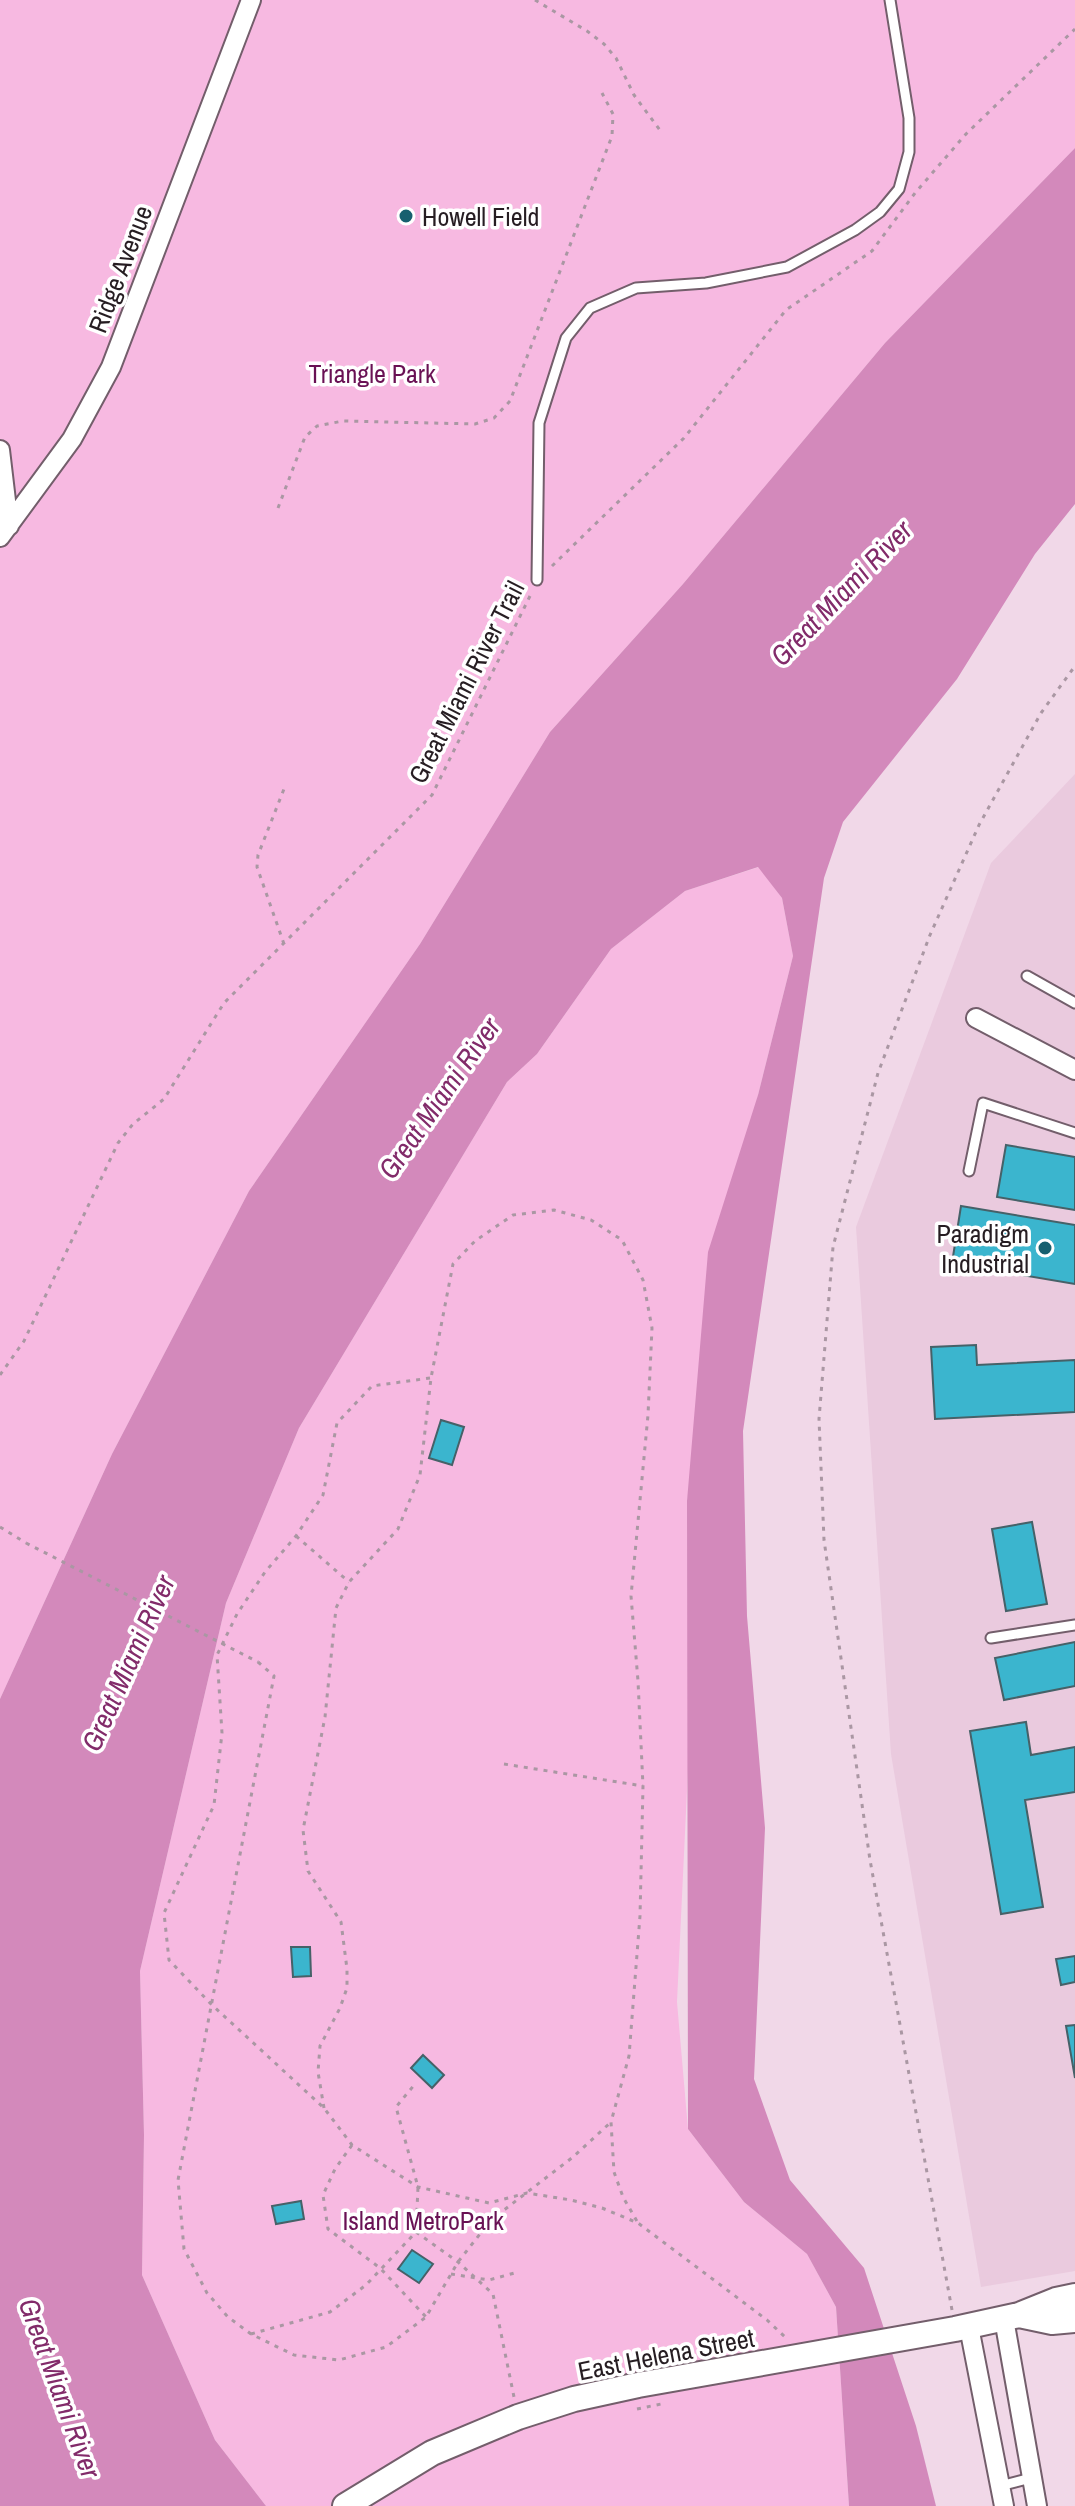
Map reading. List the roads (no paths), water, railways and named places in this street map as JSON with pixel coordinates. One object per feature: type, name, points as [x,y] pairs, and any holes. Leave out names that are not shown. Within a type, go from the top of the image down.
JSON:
[{"type":"street","name":"Ridge Avenue","points":[[4,532],[72,439],[111,367],[251,0]]},
{"type":"street","points":[[0,450],[4,532]]},
{"type":"street","points":[[976,1018],[1075,1070]]},
{"type":"street","name":"East Helena Street","points":[[345,2506],[432,2453],[518,2417],[574,2399],[956,2329],[1012,2317],[1075,2296]]},
{"type":"street","points":[[1012,2317],[1037,2506]]},
{"type":"street","name":"East Helena Street","points":[[1012,2317],[1052,2322],[1075,2320]]},
{"type":"street","points":[[956,2329],[1004,2506]]},
{"type":"lane","points":[[537,580],[539,423],[566,338],[590,308],[636,288],[706,283],[787,267],[855,230],[880,212],[899,189],[909,152],[909,118],[890,0]]},
{"type":"lane","points":[[1027,976],[1075,1003]]},
{"type":"lane","points":[[969,1171],[983,1103],[1075,1133]]},
{"type":"lane","points":[[991,1638],[1075,1625]]},
{"type":"lane","points":[[1000,2486],[1031,2478]]},
{"type":"water","name":"Great Miami River","points":[[1075,148],[1075,504],[1035,554],[957,679],[843,822],[824,878],[743,1431],[747,1616],[765,1828],[754,2079],[790,2180],[864,2268],[916,2426],[936,2506],[849,2506],[836,2307],[807,2254],[744,2202],[688,2129],[687,1501],[708,1252],[758,1095],[793,956],[782,898],[758,867],[685,891],[611,949],[537,1054],[507,1082],[299,1428],[226,1603],[140,1971],[144,2135],[142,2275],[215,2440],[266,2506],[0,2506],[0,1699],[112,1454],[249,1191],[420,944],[550,732],[683,584],[885,343]]},
{"type":"place","name":"Howell Field","points":[[406,216]]},
{"type":"place","name":"Paradigm Industrial","points":[[1045,1248]]},
{"type":"park label","name":"Triangle Park","points":[[372,373]]},
{"type":"park label","name":"Island MetroPark","points":[[423,2220]]}]
